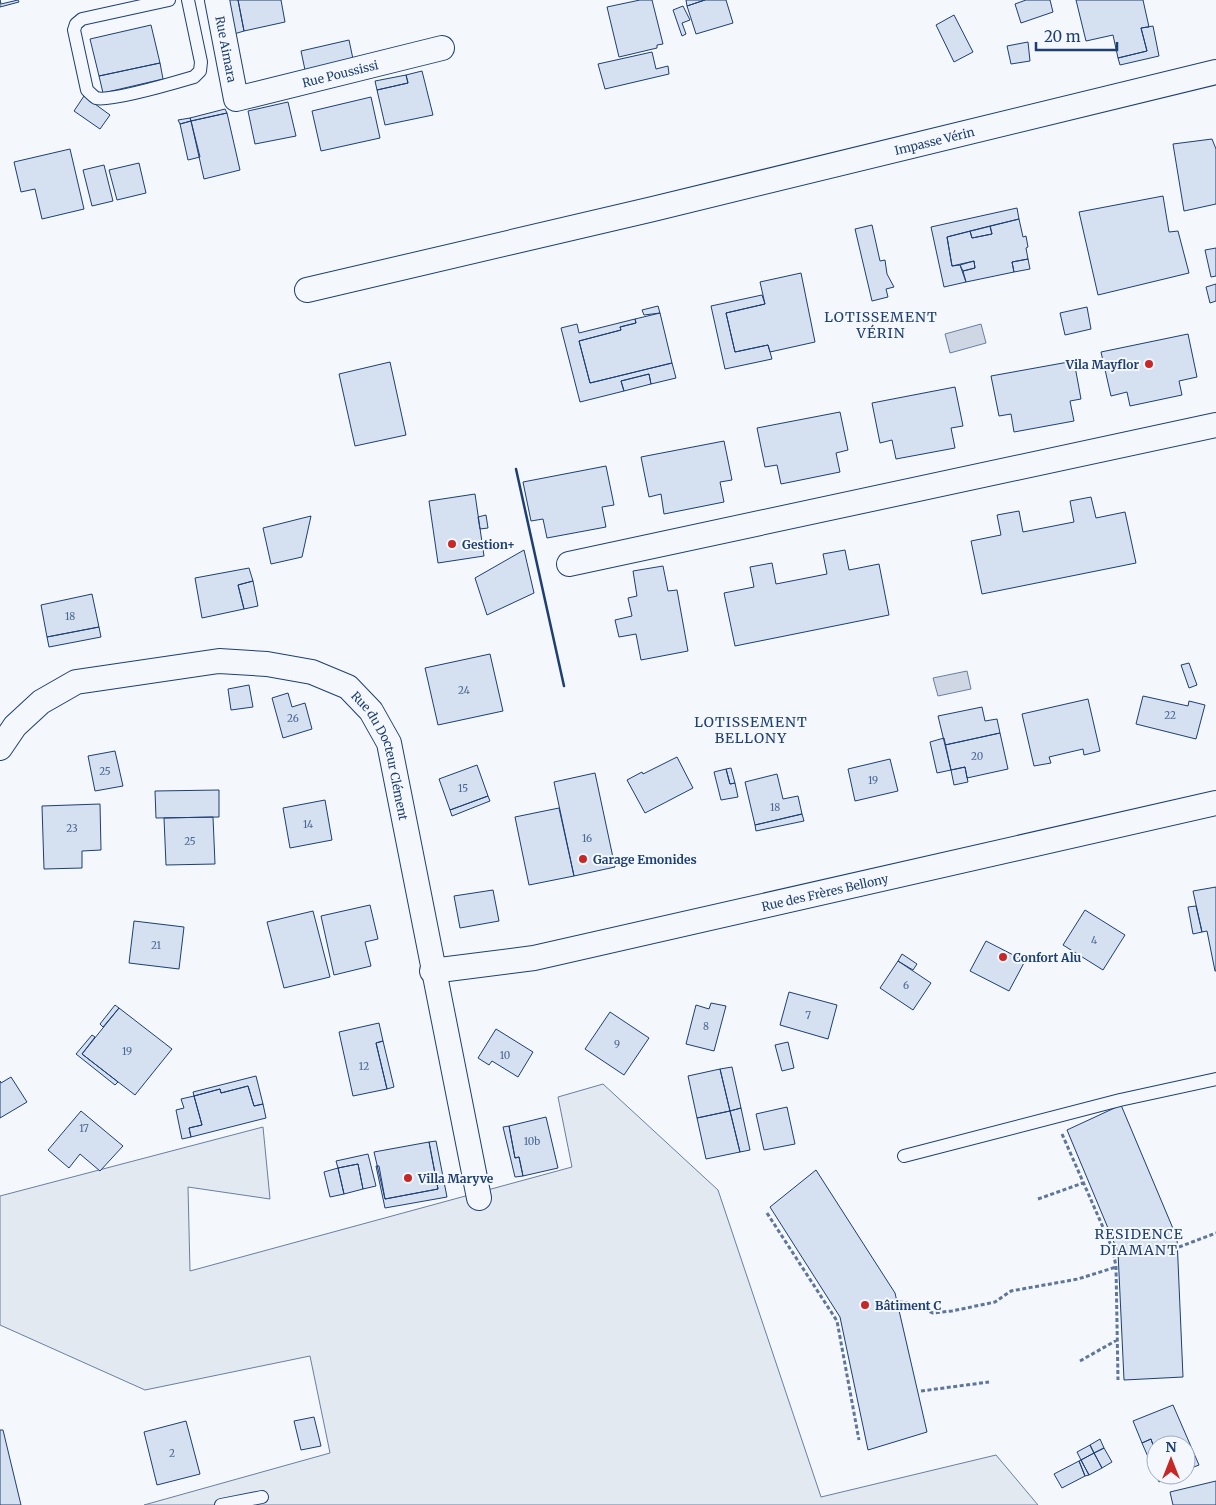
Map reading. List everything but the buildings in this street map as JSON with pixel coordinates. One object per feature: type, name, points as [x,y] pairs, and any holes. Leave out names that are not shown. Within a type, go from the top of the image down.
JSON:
[{"type":"street","name":"Rue Aimara","points":[[217,0],[236,99]]},
{"type":"street","name":"Rue Poussissi","points":[[236,99],[442,48]]},
{"type":"street","name":"Impasse Vérin","points":[[307,290],[653,209],[1216,72]]},
{"type":"street","points":[[569,564],[1216,425]]},
{"type":"street","name":"Rue du Docteur Clément","points":[[0,748],[15,726],[41,702],[76,682],[219,661],[267,664],[312,672],[348,687],[370,711],[389,743],[405,819],[432,971],[479,1198]]},
{"type":"street","name":"Rue des Frères Bellony","points":[[432,971],[534,958],[1216,802]]},
{"type":"lane","points":[[170,0],[82,20],[76,24],[74,30],[87,90],[92,95],[98,98],[114,97],[194,77],[200,71],[201,62],[188,0]]},
{"type":"lane","points":[[904,1156],[1120,1100],[1216,1079]]},
{"type":"lane","points":[[221,1505],[262,1497]]},
{"type":"path","points":[[1056,1118],[1113,1250],[1116,1267],[1118,1380]]},
{"type":"path","points":[[1038,1199],[1083,1183]]},
{"type":"path","points":[[767,1213],[837,1322],[859,1440]]},
{"type":"path","points":[[1180,1246],[1216,1233]]},
{"type":"path","points":[[900,1302],[910,1303],[933,1313],[952,1311],[995,1302],[1011,1291],[1078,1279],[1116,1267]]},
{"type":"path","points":[[1080,1360],[1117,1340]]},
{"type":"path","points":[[921,1391],[989,1382]]},
{"type":"shaded area","points":[[981,324],[986,343],[950,353],[945,334]]},
{"type":"shaded area","points":[[967,671],[971,689],[938,696],[933,678]]},
{"type":"shaded area","points":[[603,1084],[718,1190],[821,1497],[996,1455],[1038,1505],[144,1505],[330,1453],[310,1356],[145,1390],[0,1325],[0,1196],[263,1127],[270,1199],[188,1187],[190,1271],[572,1167],[558,1097]]},
{"type":"wall","points":[[516,469],[564,686]]},
{"type":"place","name":"Vila Mayflor","points":[[1149,364]]},
{"type":"place","name":"Gestion+","points":[[452,544]]},
{"type":"place","name":"Garage Emonides","points":[[583,859]]},
{"type":"place","name":"Confort Alu","points":[[1003,957]]},
{"type":"place","name":"Villa Maryve","points":[[408,1178]]},
{"type":"place","name":"Bâtiment C","points":[[865,1305]]},
{"type":"district","name":"LOTISSEMENT VÉRIN","points":[[881,326]]},
{"type":"district","name":"LOTISSEMENT BELLONY","points":[[751,730]]},
{"type":"district","name":"RESIDENCE DIAMANT","points":[[1139,1242]]}]
